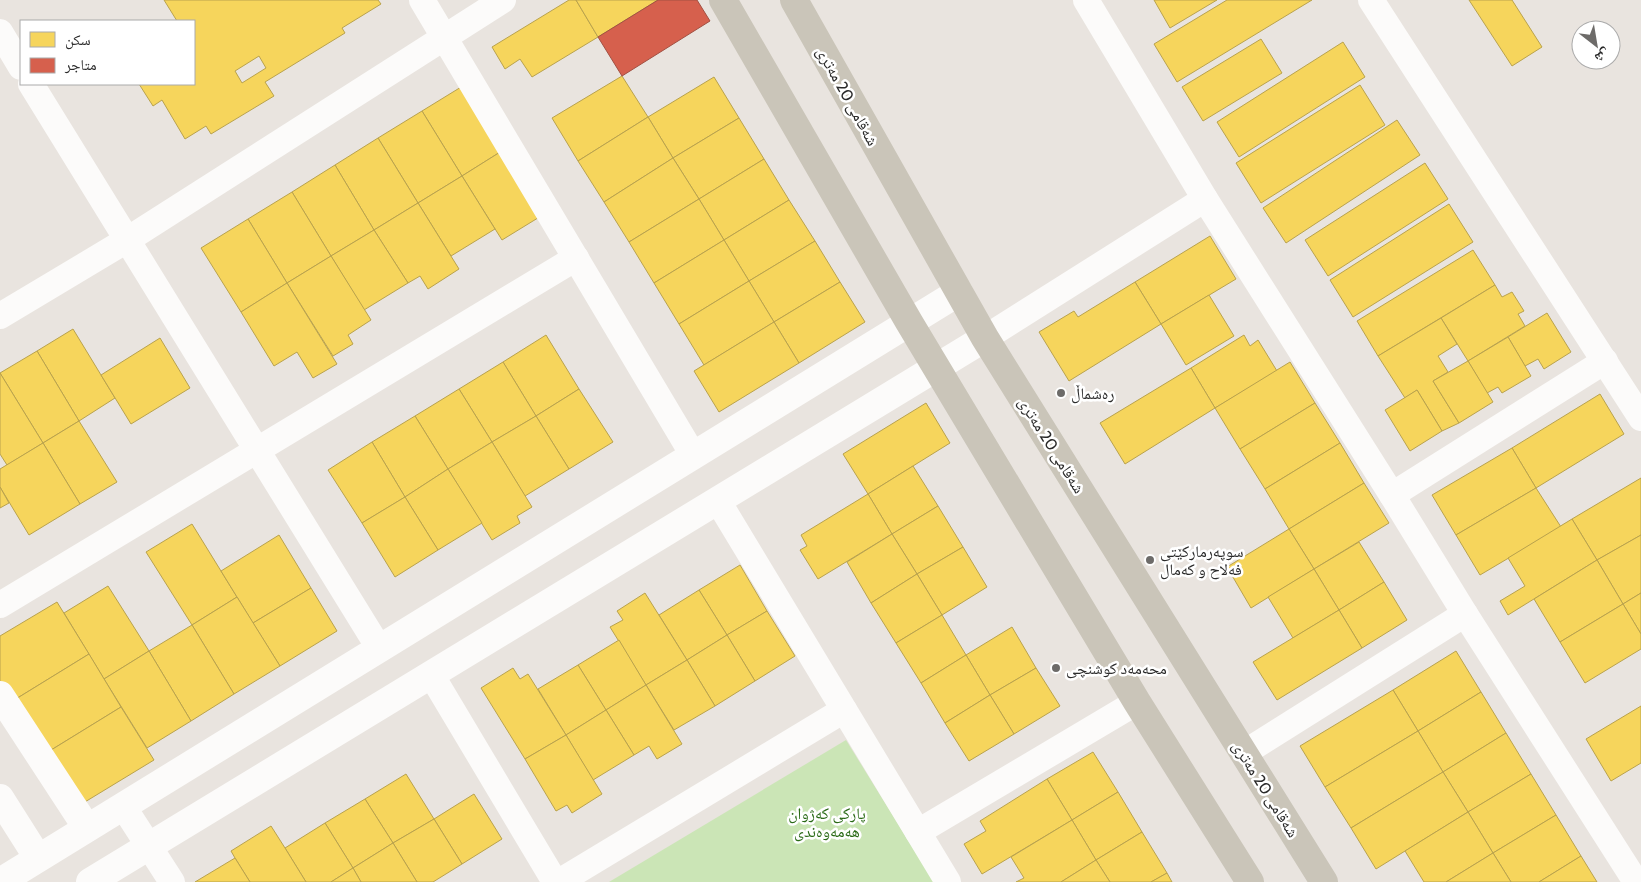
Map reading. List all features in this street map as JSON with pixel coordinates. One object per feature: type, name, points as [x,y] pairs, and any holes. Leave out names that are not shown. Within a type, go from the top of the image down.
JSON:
[{"type":"main road","points":[[723,0],[909,322],[1137,702],[1250,882]]},
{"type":"main road","name":"شەقامی 20 مەتری","points":[[794,0],[985,338],[1324,882]]},
{"type":"main road","points":[[0,882],[959,292]]},
{"type":"main road","points":[[90,882],[432,676],[985,338]]},
{"type":"main road","points":[[0,695],[88,828]]},
{"type":"main road","points":[[0,798],[38,858]]},
{"type":"street","points":[[422,0],[693,455]]},
{"type":"street","points":[[0,316],[127,240],[502,0]]},
{"type":"street","points":[[1086,0],[1205,199],[1392,495],[1464,614],[1636,882]]},
{"type":"street","points":[[1371,0],[1605,361],[1632,386],[1641,418]]},
{"type":"street","points":[[0,32],[20,65]]},
{"type":"street","points":[[32,85],[379,648]]},
{"type":"street","points":[[985,338],[1205,199]]},
{"type":"street","points":[[0,605],[576,258]]},
{"type":"street","points":[[1392,495],[1605,361]]},
{"type":"street","points":[[718,501],[948,882]]},
{"type":"street","points":[[1244,753],[1464,614]]},
{"type":"street","points":[[432,676],[557,882],[844,710]]},
{"type":"street","points":[[918,832],[1137,702]]},
{"type":"street","points":[[123,806],[172,882]]},
{"type":"green space","name":"پارکی کەژوان هەمەوەندی","points":[[846,740],[934,882],[609,882]]},
{"type":"building: سكن","points":[[164,0],[378,0],[381,4],[342,28],[345,33],[265,82],[274,96],[211,134],[206,126],[185,139],[162,100],[153,106],[140,85],[195,85],[195,20],[176,20]],"holes":[[[259,56],[266,68],[242,83],[235,71]]]},
{"type":"building: سكن","points":[[569,0],[576,0],[598,37],[532,77],[520,59],[505,69],[492,47]]},
{"type":"building: سكن","points":[[576,0],[658,0],[598,37]]},
{"type":"building: سكن","points":[[1154,0],[1217,0],[1170,28]]},
{"type":"building: سكن","points":[[1227,0],[1312,0],[1177,82],[1154,44]]},
{"type":"building: سكن","points":[[1469,0],[1512,0],[1542,47],[1512,66]]},
{"type":"building: سكن","points":[[1261,39],[1282,73],[1203,121],[1182,87]]},
{"type":"building: سكن","points":[[1343,42],[1365,77],[1239,157],[1217,122]]},
{"type":"building: سكن","points":[[622,76],[648,117],[578,161],[552,118]]},
{"type":"building: سكن","points":[[714,77],[739,118],[673,158],[648,117]]},
{"type":"building: سكن","points":[[466,84],[505,149],[462,176],[422,111]]},
{"type":"building: سكن","points":[[1360,85],[1385,125],[1261,203],[1236,163]]},
{"type":"building: سكن","points":[[422,111],[462,176],[418,203],[378,138]]},
{"type":"building: سكن","points":[[648,117],[673,158],[604,202],[578,161]]},
{"type":"building: سكن","points":[[739,118],[764,159],[699,199],[673,158]]},
{"type":"building: سكن","points":[[1397,120],[1420,155],[1286,243],[1263,208]]},
{"type":"building: سكن","points":[[378,138],[418,203],[374,230],[335,165]]},
{"type":"building: سكن","points":[[505,149],[546,213],[502,240],[462,176]]},
{"type":"building: سكن","points":[[673,158],[699,199],[629,242],[604,202]]},
{"type":"building: سكن","points":[[764,159],[789,200],[724,240],[699,199]]},
{"type":"building: سكن","points":[[1425,163],[1448,199],[1328,276],[1305,240]]},
{"type":"building: سكن","points":[[335,165],[374,230],[331,256],[292,192]]},
{"type":"building: سكن","points":[[462,176],[495,229],[451,256],[418,203]]},
{"type":"building: سكن","points":[[292,192],[331,256],[287,283],[248,219]]},
{"type":"building: سكن","points":[[699,199],[724,240],[654,283],[629,242]]},
{"type":"building: سكن","points":[[789,200],[815,241],[749,281],[724,240]]},
{"type":"building: سكن","points":[[418,203],[459,269],[428,289],[420,276],[408,283],[374,230]]},
{"type":"building: سكن","points":[[1449,204],[1473,242],[1353,317],[1330,280]]},
{"type":"building: سكن","points":[[248,219],[287,283],[241,312],[201,248]]},
{"type":"building: سكن","points":[[374,230],[408,283],[364,310],[331,256]]},
{"type":"building: سكن","points":[[1210,236],[1236,279],[1161,324],[1135,282]]},
{"type":"building: سكن","points":[[724,240],[749,281],[679,324],[654,283]]},
{"type":"building: سكن","points":[[815,241],[840,282],[774,322],[749,281]]},
{"type":"building: سكن","points":[[1473,250],[1495,285],[1378,356],[1357,321]]},
{"type":"building: سكن","points":[[331,256],[371,320],[348,335],[353,344],[333,356],[287,283]]},
{"type":"building: سكن","points":[[749,281],[774,322],[704,365],[679,324]]},
{"type":"building: سكن","points":[[840,282],[865,322],[799,363],[774,322]]},
{"type":"building: سكن","points":[[1135,282],[1161,324],[1069,381],[1039,332],[1074,311],[1078,317]]},
{"type":"building: سكن","points":[[287,283],[337,364],[313,378],[297,352],[274,366],[241,312]]},
{"type":"building: سكن","points":[[1495,285],[1502,297],[1512,292],[1524,311],[1518,314],[1525,326],[1468,361],[1441,318]]},
{"type":"building: سكن","points":[[1209,295],[1234,336],[1186,365],[1161,324]]},
{"type":"building: سكن","points":[[1547,313],[1571,352],[1544,369],[1538,359],[1525,366],[1508,337]]},
{"type":"building: سكن","points":[[1441,318],[1457,344],[1438,356],[1448,372],[1433,381],[1459,423],[1442,431],[1417,390],[1405,398],[1378,356]]},
{"type":"building: سكن","points":[[774,322],[799,363],[719,412],[694,371]]},
{"type":"building: سكن","points":[[73,329],[115,398],[79,421],[37,351]]},
{"type":"building: سكن","points":[[546,335],[579,389],[536,416],[503,362]]},
{"type":"building: سكن","points":[[1244,335],[1250,346],[1258,340],[1277,371],[1215,408],[1191,368]]},
{"type":"building: سكن","points":[[1508,337],[1531,376],[1502,393],[1498,387],[1487,393],[1468,361]]},
{"type":"building: سكن","points":[[160,338],[190,388],[131,424],[101,375]]},
{"type":"building: سكن","points":[[37,351],[79,421],[43,443],[0,373]]},
{"type":"building: سكن","points":[[1468,361],[1493,402],[1459,423],[1433,381]]},
{"type":"building: سكن","points":[[503,362],[536,416],[492,442],[459,389]]},
{"type":"building: سكن","points":[[1290,362],[1315,403],[1240,449],[1215,408]]},
{"type":"building: سكن","points":[[1191,368],[1215,408],[1125,464],[1100,423]]},
{"type":"building: سكن","points":[[0,373],[43,443],[7,465],[0,454]]},
{"type":"building: سكن","points":[[459,389],[492,442],[448,469],[415,416]]},
{"type":"building: سكن","points":[[579,389],[613,442],[569,469],[536,416]]},
{"type":"building: سكن","points":[[1417,390],[1442,431],[1410,451],[1385,410]]},
{"type":"building: سكن","points":[[1600,394],[1624,434],[1536,488],[1512,448]]},
{"type":"building: سكن","points":[[926,403],[950,443],[868,494],[843,454]]},
{"type":"building: سكن","points":[[1315,403],[1340,443],[1265,489],[1240,449]]},
{"type":"building: سكن","points":[[415,416],[448,469],[405,497],[372,442]]},
{"type":"building: سكن","points":[[536,416],[569,469],[525,496],[492,442]]},
{"type":"building: سكن","points":[[79,421],[117,482],[80,504],[43,443]]},
{"type":"building: سكن","points":[[372,442],[405,497],[362,523],[328,470]]},
{"type":"building: سكن","points":[[492,442],[532,507],[517,516],[520,523],[492,540],[448,469]]},
{"type":"building: سكن","points":[[43,443],[80,504],[29,535],[0,487],[0,469]]},
{"type":"building: سكن","points":[[1340,443],[1364,483],[1289,529],[1265,489]]},
{"type":"building: سكن","points":[[1512,448],[1536,488],[1456,535],[1432,495]]},
{"type":"building: سكن","points":[[913,466],[938,506],[892,534],[868,494]]},
{"type":"building: سكن","points":[[448,469],[482,523],[438,550],[405,497]]},
{"type":"building: سكن","points":[[1641,478],[1641,535],[1597,560],[1572,519]]},
{"type":"building: سكن","points":[[1364,483],[1389,523],[1314,569],[1289,529]]},
{"type":"building: سكن","points":[[0,487],[9,503],[0,508]]},
{"type":"building: سكن","points":[[1536,488],[1561,527],[1480,575],[1456,535]]},
{"type":"building: سكن","points":[[868,494],[892,534],[818,579],[800,550],[807,546],[801,535]]},
{"type":"building: سكن","points":[[405,497],[438,550],[395,577],[362,523]]},
{"type":"building: سكن","points":[[938,506],[963,547],[917,574],[892,534]]},
{"type":"building: سكن","points":[[1572,519],[1597,560],[1508,615],[1500,601],[1525,586],[1508,558]]},
{"type":"building: سكن","points":[[192,524],[237,597],[192,625],[146,552]]},
{"type":"building: سكن","points":[[1289,529],[1314,569],[1251,608],[1227,567]]},
{"type":"building: سكن","points":[[892,534],[917,574],[871,603],[847,562]]},
{"type":"building: سكن","points":[[279,535],[311,588],[253,623],[221,571]]},
{"type":"building: سكن","points":[[1641,535],[1641,593],[1623,604],[1597,560]]},
{"type":"building: سكن","points":[[1359,542],[1384,582],[1339,610],[1314,569]]},
{"type":"building: سكن","points":[[963,547],[987,587],[942,615],[917,574]]},
{"type":"building: سكن","points":[[1597,560],[1623,604],[1560,642],[1534,599]]},
{"type":"building: سكن","points":[[740,565],[767,611],[727,635],[699,590]]},
{"type":"building: سكن","points":[[1314,569],[1339,610],[1293,638],[1268,597]]},
{"type":"building: سكن","points":[[917,574],[942,615],[896,643],[871,603]]},
{"type":"building: سكن","points":[[1384,582],[1407,620],[1362,648],[1339,610]]},
{"type":"building: سكن","points":[[108,586],[149,651],[104,679],[64,613]]},
{"type":"building: سكن","points":[[311,588],[337,631],[280,666],[253,623]]},
{"type":"building: سكن","points":[[699,590],[727,635],[687,660],[659,615]]},
{"type":"building: سكن","points":[[645,593],[687,660],[646,685],[610,627],[623,620],[617,611]]},
{"type":"building: سكن","points":[[1641,593],[1641,634],[1623,604]]},
{"type":"building: سكن","points":[[237,597],[280,666],[234,694],[192,625]]},
{"type":"building: سكن","points":[[57,602],[89,654],[11,702],[0,685],[0,636]]},
{"type":"building: سكن","points":[[1623,604],[1641,634],[1641,649],[1585,683],[1560,642]]},
{"type":"building: سكن","points":[[1339,610],[1362,648],[1277,700],[1253,662]]},
{"type":"building: سكن","points":[[767,611],[795,656],[755,681],[727,635]]},
{"type":"building: سكن","points":[[942,615],[966,655],[921,683],[896,643]]},
{"type":"building: سكن","points":[[192,625],[234,694],[191,721],[149,651]]},
{"type":"building: سكن","points":[[1012,627],[1036,668],[990,695],[966,655]]},
{"type":"building: سكن","points":[[727,635],[755,681],[715,706],[687,660]]},
{"type":"building: سكن","points":[[619,640],[646,685],[606,710],[578,665]]},
{"type":"building: سكن","points":[[149,651],[191,721],[147,748],[104,679]]},
{"type":"building: سكن","points":[[1456,651],[1481,692],[1418,731],[1393,690]]},
{"type":"building: سكن","points":[[89,654],[121,707],[43,755],[11,702]]},
{"type":"building: سكن","points":[[966,655],[990,695],[945,723],[921,683]]},
{"type":"building: سكن","points":[[687,660],[715,706],[674,730],[646,685]]},
{"type":"building: سكن","points":[[578,665],[606,710],[566,735],[538,689]]},
{"type":"building: سكن","points":[[513,668],[520,679],[528,674],[566,735],[525,759],[481,688]]},
{"type":"building: سكن","points":[[1036,668],[1060,706],[1014,734],[990,695]]},
{"type":"building: سكن","points":[[646,685],[682,744],[657,759],[649,746],[634,755],[606,710]]},
{"type":"building: سكن","points":[[1393,690],[1418,731],[1325,787],[1300,746]]},
{"type":"building: سكن","points":[[1481,692],[1506,733],[1443,772],[1418,731]]},
{"type":"building: سكن","points":[[990,695],[1014,734],[969,761],[945,723]]},
{"type":"building: سكن","points":[[1641,706],[1641,763],[1611,781],[1586,739]]},
{"type":"building: سكن","points":[[121,707],[154,760],[75,808],[43,755]]},
{"type":"building: سكن","points":[[606,710],[634,755],[593,780],[566,735]]},
{"type":"building: سكن","points":[[1418,731],[1443,772],[1351,828],[1325,787]]},
{"type":"building: سكن","points":[[1506,733],[1531,774],[1468,812],[1443,772]]},
{"type":"building: سكن","points":[[566,735],[602,794],[572,813],[567,805],[556,811],[525,759]]},
{"type":"building: سكن","points":[[1093,752],[1118,792],[1072,820],[1047,779]]},
{"type":"building: سكن","points":[[1443,772],[1468,812],[1376,869],[1351,828]]},
{"type":"building: سكن","points":[[406,774],[434,819],[393,843],[365,799]]},
{"type":"building: سكن","points":[[1531,774],[1556,815],[1493,853],[1468,812]]},
{"type":"building: سكن","points":[[1047,779],[1072,820],[982,874],[964,844],[986,831],[980,821]]},
{"type":"building: سكن","points":[[1118,792],[1142,832],[1096,860],[1072,820]]},
{"type":"building: سكن","points":[[474,794],[502,839],[462,864],[434,819]]},
{"type":"building: سكن","points":[[365,799],[393,843],[353,868],[325,823]]},
{"type":"building: سكن","points":[[1468,812],[1493,853],[1446,882],[1424,882],[1405,851]]},
{"type":"building: سكن","points":[[1556,815],[1581,856],[1539,882],[1511,882],[1493,853]]},
{"type":"building: سكن","points":[[434,819],[462,864],[433,882],[417,882],[393,843]]},
{"type":"building: سكن","points":[[1072,820],[1096,860],[1061,882],[1016,882],[1024,878],[1011,857]]},
{"type":"building: سكن","points":[[325,823],[353,868],[331,882],[306,882],[285,848]]},
{"type":"building: سكن","points":[[271,826],[306,882],[250,882],[231,851]]},
{"type":"building: سكن","points":[[1142,832],[1167,873],[1151,882],[1110,882],[1096,860]]},
{"type":"building: سكن","points":[[393,843],[417,882],[361,882],[353,868]]},
{"type":"building: سكن","points":[[1493,853],[1511,882],[1446,882]]},
{"type":"building: سكن","points":[[1581,856],[1597,882],[1539,882]]},
{"type":"building: سكن","points":[[235,858],[250,882],[195,882]]},
{"type":"building: سكن","points":[[1096,860],[1110,882],[1061,882]]},
{"type":"building: سكن","points":[[353,868],[361,882],[331,882]]},
{"type":"building: سكن","points":[[1167,873],[1172,882],[1151,882]]},
{"type":"building: متاجر","points":[[658,0],[697,0],[710,21],[622,76],[598,37]]},
{"type":"place","name":"رەشماڵ","points":[[1061,393]]},
{"type":"place","name":"سوپەرمارکێتی فەلاح و کەمال","points":[[1150,560]]},
{"type":"place","name":"محەمەد کوشنچی","points":[[1056,668]]}]
